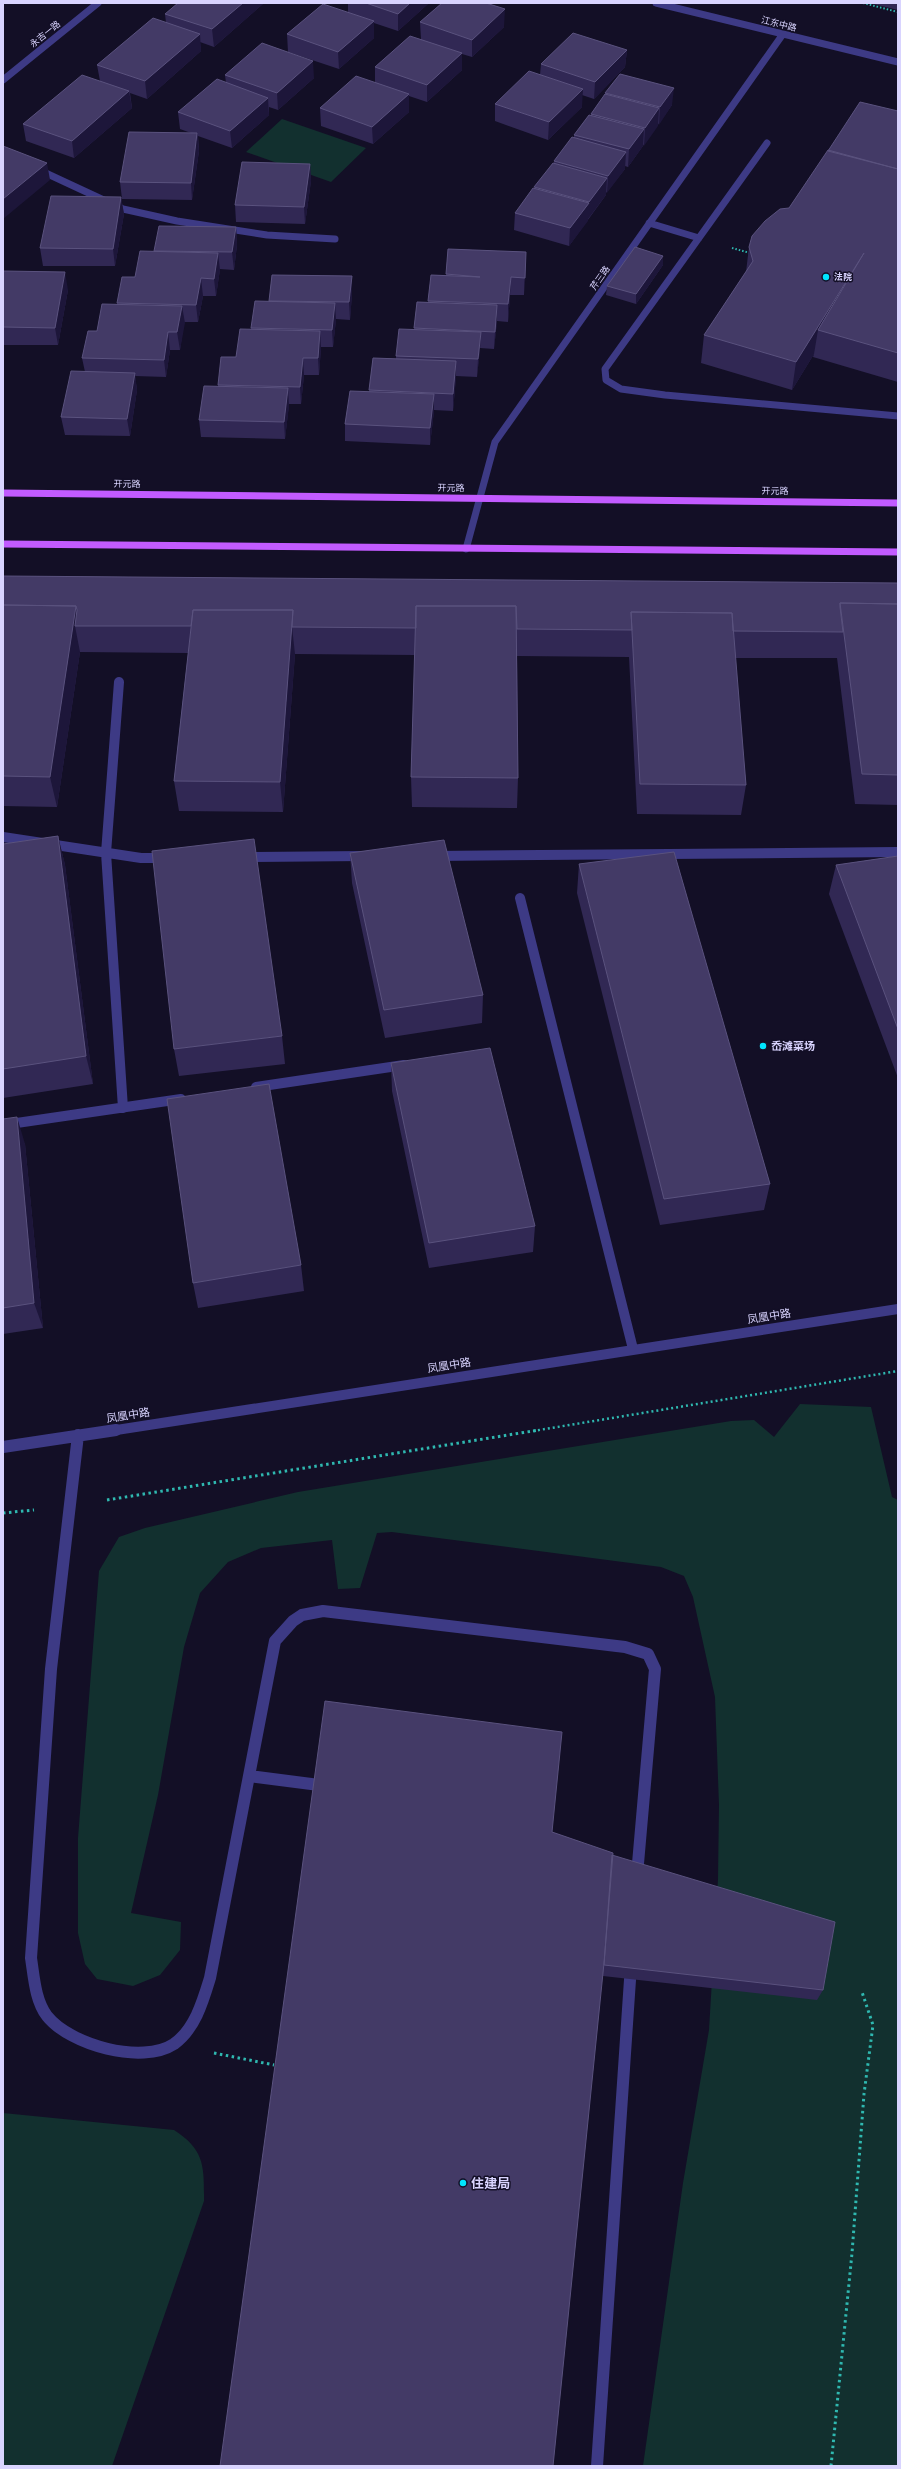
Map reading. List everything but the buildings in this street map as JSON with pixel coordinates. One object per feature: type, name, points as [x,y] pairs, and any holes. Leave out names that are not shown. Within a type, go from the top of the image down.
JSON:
[{"type":"main road","name":"开元路","points":[[3,493],[898,503]]},
{"type":"main road","points":[[3,544],[898,552]]},
{"type":"street","name":"永吉一路","points":[[3,80],[98,3]]},
{"type":"street","name":"江东中路","points":[[656,3],[898,62]]},
{"type":"street","name":"芹三路","points":[[466,549],[495,442],[783,34]]},
{"type":"street","points":[[767,143],[605,369],[606,380],[622,389],[665,395],[898,416]]},
{"type":"street","points":[[32,166],[123,209],[177,221],[267,235],[334,239]]},
{"type":"street","points":[[650,223],[699,238]]},
{"type":"street","points":[[119,682],[106,853],[123,1108]]},
{"type":"street","points":[[3,837],[141,858],[173,858]]},
{"type":"street","points":[[428,856],[898,852]]},
{"type":"street","points":[[237,857],[372,856]]},
{"type":"street","points":[[520,898],[633,1349]]},
{"type":"street","points":[[246,1089],[411,1064]]},
{"type":"street","points":[[3,1125],[191,1098]]},
{"type":"street","name":"凤凰中路","points":[[3,1447],[898,1309]]},
{"type":"street","points":[[78,1435],[51,1669],[31,1958],[36,1995],[47,2017],[69,2034],[95,2045],[146,2052],[161,2050],[182,2036],[198,2012],[210,1978],[275,1641],[286,1624],[306,1613],[327,1611],[361,1614],[625,1647],[648,1654],[655,1669],[637,1886]]},
{"type":"street","points":[[249,1776],[319,1786]]},
{"type":"street","points":[[597,2466],[632,1949]]},
{"type":"path","points":[[863,3],[898,12]]},
{"type":"path","points":[[3,1513],[70,1506],[898,1371]]},
{"type":"path","points":[[831,2466],[852,2253],[864,2094],[873,2025],[862,1992]]},
{"type":"path","points":[[182,2036],[202,2048],[215,2053],[274,2065]]},
{"type":"green space","points":[[282,119],[366,148],[331,182],[246,152]]},
{"type":"green space","points":[[800,1404],[871,1407],[892,1497],[898,1500],[898,2466],[643,2466],[683,2183],[709,2030],[718,1879],[719,1805],[715,1697],[693,1597],[684,1576],[661,1567],[392,1532],[377,1533],[360,1588],[338,1589],[332,1540],[261,1548],[228,1562],[200,1593],[184,1647],[158,1795],[131,1913],[181,1922],[180,1950],[160,1975],[133,1986],[97,1979],[85,1964],[78,1933],[78,1838],[99,1571],[119,1537],[145,1528],[298,1492],[731,1421],[754,1420],[774,1437]]},
{"type":"green space","points":[[3,2113],[174,2130],[192,2145],[201,2160],[204,2178],[204,2201],[112,2466],[3,2466]]},
{"type":"place","name":"法院","points":[[826,277]]},
{"type":"place","name":"岙滩菜场","points":[[763,1046]]},
{"type":"place","name":"住建局","points":[[463,2183]]}]
